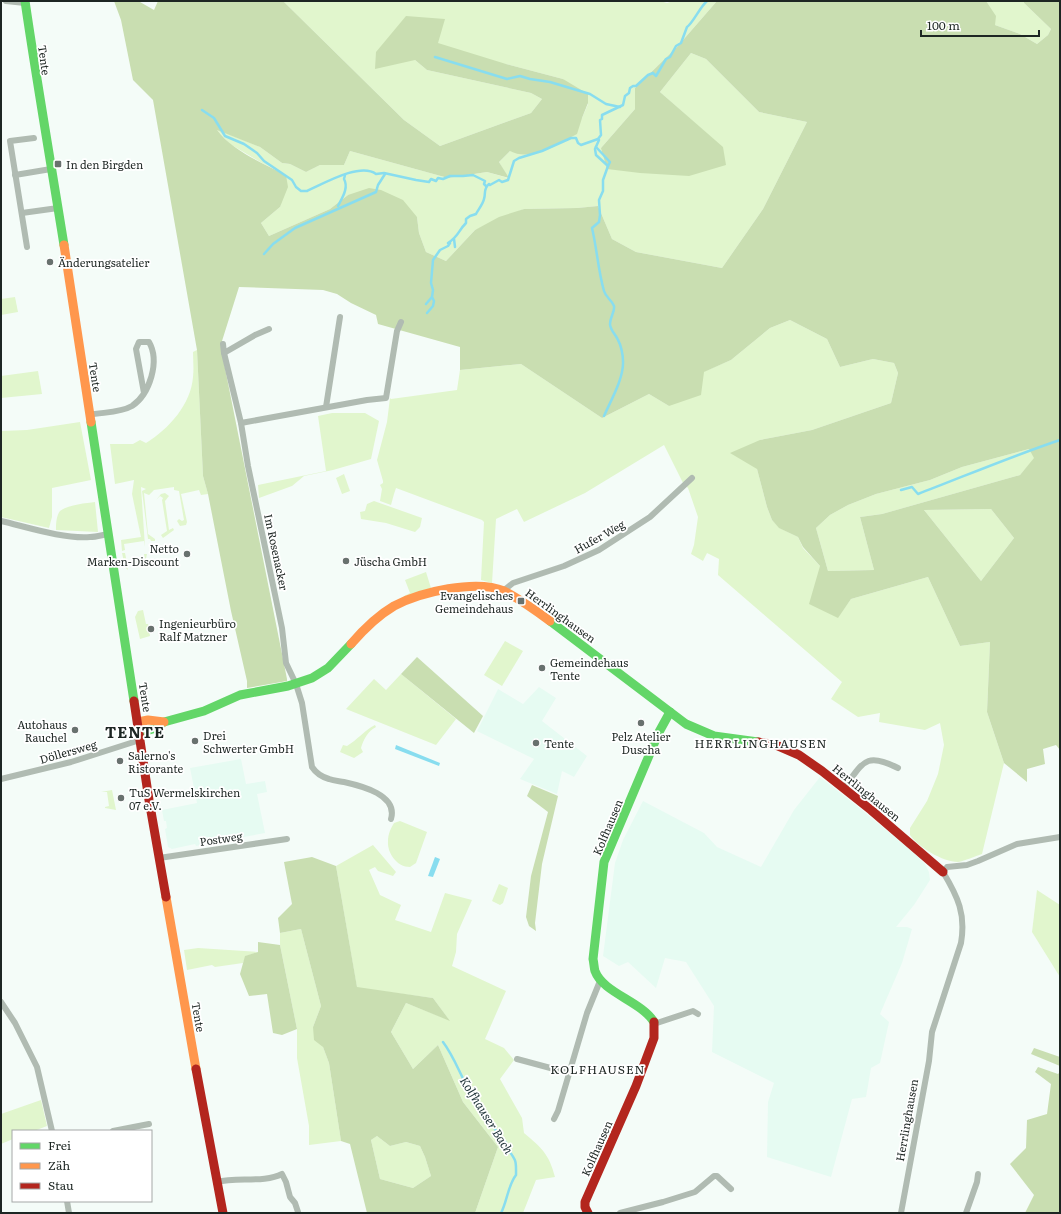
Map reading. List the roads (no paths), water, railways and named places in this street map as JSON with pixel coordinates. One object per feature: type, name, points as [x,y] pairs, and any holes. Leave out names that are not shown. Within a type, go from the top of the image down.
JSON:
[{"type":"street","points":[[6,1],[25,2]]},
{"type":"street","name":"Tente","points":[[25,2],[159,858],[223,1213]]},
{"type":"street","points":[[27,247],[10,142],[34,138]]},
{"type":"street","points":[[15,175],[51,169]]},
{"type":"street","points":[[22,213],[58,208]]},
{"type":"street","points":[[326,407],[340,317]]},
{"type":"street","points":[[241,423],[326,407],[386,398],[397,331],[401,322]]},
{"type":"street","points":[[224,353],[255,335],[269,329]]},
{"type":"street","points":[[89,414],[118,411],[132,406],[144,393],[151,382],[153,369],[151,346],[149,342],[146,341],[139,342],[136,349],[144,393]]},
{"type":"street","name":"Im Rosenacker","points":[[224,344],[224,353],[241,423],[248,466],[282,628],[286,663],[292,685]]},
{"type":"street","name":"Hufer Weg","points":[[503,591],[513,584],[564,566],[599,550],[650,517],[692,478]]},
{"type":"street","points":[[1,521],[35,530],[67,536],[88,537],[108,534]]},
{"type":"street","name":"Herrlinghausen","points":[[140,736],[164,722],[204,711],[232,698],[292,685],[312,678],[328,668],[371,622],[395,606],[424,595],[456,587],[483,586],[503,591],[531,607],[686,724],[710,735],[776,745],[789,750],[810,762],[844,788],[943,872],[959,901],[962,917],[962,939],[932,1032],[927,1068],[900,1213]]},
{"type":"street","points":[[292,685],[302,703],[311,762],[315,772],[330,780],[357,786],[384,797],[392,806],[393,810],[391,819]]},
{"type":"street","name":"Kolfhausen","points":[[600,981],[594,969],[593,959],[604,862],[659,732],[670,712]]},
{"type":"street","name":"Herrlinghausen","points":[[138,722],[148,720],[164,722]]},
{"type":"street","name":"Döllersweg","points":[[1,780],[71,762],[140,736]]},
{"type":"street","points":[[844,788],[862,765],[870,760],[884,761],[898,768]]},
{"type":"street","points":[[943,872],[947,867],[967,865],[1017,844],[1060,837]]},
{"type":"street","name":"Postweg","points":[[159,858],[287,839]]},
{"type":"street","points":[[554,1119],[558,1111],[588,1013],[600,981],[642,1010],[652,1018],[654,1024],[693,1011],[698,1014]]},
{"type":"street","points":[[1,1002],[15,1023],[37,1067],[52,1130]]},
{"type":"street","name":"Kolfhausen","points":[[588,1213],[585,1202],[636,1086],[654,1038],[654,1024]]},
{"type":"street","points":[[517,1059],[569,1072]]},
{"type":"street","points":[[118,1130],[149,1124]]},
{"type":"street","points":[[217,1182],[225,1180],[272,1178],[282,1174],[290,1197],[295,1203],[298,1212]]},
{"type":"street","points":[[966,1213],[977,1182],[978,1174]]},
{"type":"street","points":[[620,1213],[695,1192],[714,1176],[717,1176],[730,1189]]},
{"type":"street","points":[[67,1202],[69,1213]]},
{"type":"water","points":[[396,745],[440,763],[439,766],[395,749]]},
{"type":"water","points":[[435,857],[440,859],[433,877],[428,876]]},
{"type":"waterway","points":[[448,243],[466,223],[466,219],[476,214],[482,205],[487,186],[499,180],[502,182],[508,180],[514,161],[542,151],[571,138],[576,138],[578,143],[581,145],[598,139],[601,135],[600,120],[602,119],[602,115],[623,105],[625,96],[629,93],[630,88],[636,86],[648,75],[653,73],[656,76],[666,59],[670,57],[676,46],[681,43],[687,27],[707,1]]},
{"type":"waterway","points":[[435,57],[507,79],[520,76],[550,82],[590,94],[606,104],[620,107]]},
{"type":"waterway","points":[[202,110],[214,118],[225,136],[244,144],[257,153],[264,161],[292,180],[296,187],[301,191],[307,191],[342,175],[361,171],[369,171],[376,174],[384,173],[429,182],[431,179],[436,181],[438,178],[443,179],[450,176],[473,175],[485,181],[484,184],[486,186]]},
{"type":"waterway","points":[[598,139],[599,140],[595,149],[596,155],[608,166],[603,180],[603,191],[599,200],[599,222],[592,228],[604,291],[614,306],[610,326],[620,345],[623,361],[623,368],[619,382],[604,416]]},
{"type":"waterway","points":[[596,147],[610,162],[608,166]]},
{"type":"waterway","points":[[264,254],[273,244],[295,228],[376,192],[378,185],[385,174]]},
{"type":"waterway","points":[[338,206],[346,186],[344,179],[345,175]]},
{"type":"waterway","points":[[454,239],[455,247]]},
{"type":"waterway","points":[[426,304],[432,297],[433,290],[431,283],[433,260],[440,250],[448,246],[450,243]]},
{"type":"waterway","points":[[427,313],[433,306],[434,301],[432,297]]},
{"type":"waterway","points":[[901,490],[912,487],[918,494],[1006,459],[1060,440]]},
{"type":"waterway","name":"Kolfhauser Bach","points":[[443,1042],[469,1089],[499,1135],[506,1142],[509,1151],[515,1160],[516,1175],[511,1184],[501,1213]]},
{"type":"place","name":"In den Birgden","points":[[58,164]]},
{"type":"place","name":"Änderungsatelier","points":[[50,262]]},
{"type":"place","name":"Netto Marken-Discount","points":[[187,554]]},
{"type":"place","name":"Jüscha GmbH","points":[[346,561]]},
{"type":"place","name":"Evangelisches Gemeindehaus","points":[[521,601]]},
{"type":"place","name":"Ingenieurbüro Ralf Matzner","points":[[151,629]]},
{"type":"place","name":"Gemeindehaus Tente","points":[[542,668]]},
{"type":"place","name":"Pelz Atelier Duscha","points":[[641,723]]},
{"type":"place","name":"Autohaus Rauchel","points":[[75,730]]},
{"type":"place","name":"Drei Schwerter GmbH","points":[[195,741]]},
{"type":"place","name":"Tente","points":[[536,743]]},
{"type":"place","name":"Salerno's Ristorante","points":[[120,761]]},
{"type":"place","name":"TuS Wermelskirchen 07 e.V.","points":[[121,798]]},
{"type":"district","name":"TENTE","points":[[135,731]]},
{"type":"district","name":"HERRLINGHAUSEN","points":[[761,743]]},
{"type":"district","name":"KOLFHAUSEN","points":[[598,1069]]}]
